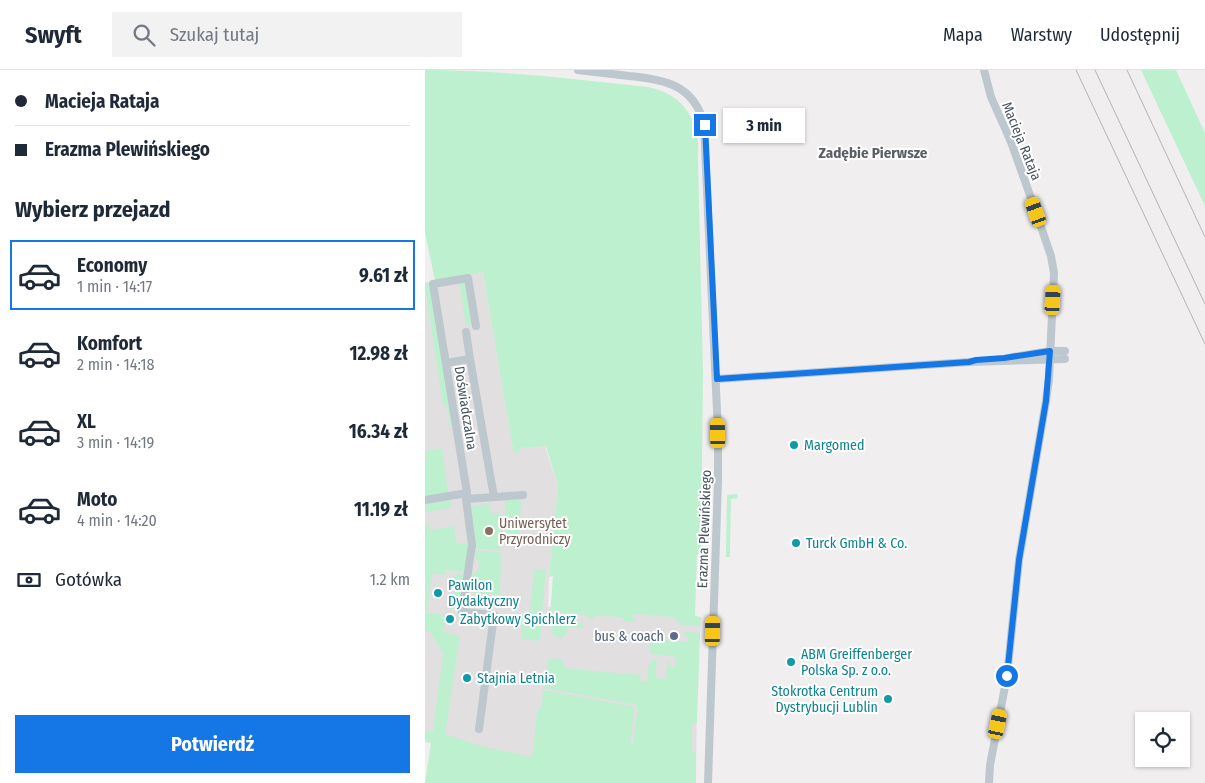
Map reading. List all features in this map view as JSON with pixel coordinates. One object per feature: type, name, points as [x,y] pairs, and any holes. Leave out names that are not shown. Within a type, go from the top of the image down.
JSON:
[{"type":"street","name":"Erazma Plewińskiego","points":[[578,70],[665,81],[686,93],[700,111],[705,125],[717,379],[718,481],[708,783]]},
{"type":"street","name":"Macieja Rataja","points":[[984,70],[991,97],[1011,142],[1051,256],[1054,273],[1046,401],[1019,560],[1007,676],[990,765],[989,783]]},
{"type":"street","name":"Doświadczalna","points":[[476,326],[468,278],[433,284],[467,496],[472,545],[462,612],[494,615],[479,729]]},
{"type":"street","points":[[466,332],[494,497]]},
{"type":"street","points":[[717,379],[1065,355]]},
{"type":"street","points":[[446,363],[470,359]]},
{"type":"street","points":[[425,500],[467,496],[523,495]]},
{"type":"shaded area","name":"Uniwersytet Przyrodniczy","points":[[483,272],[514,454],[521,448],[545,446],[558,486],[548,607],[630,614],[630,612],[701,617],[697,682],[696,783],[509,757],[425,742],[425,283]]},
{"type":"green space","points":[[425,70],[509,73],[648,87],[672,96],[684,107],[693,121],[698,145],[703,373],[701,553],[697,554],[695,616],[701,617],[700,626],[681,625],[675,617],[634,614],[632,616],[637,622],[623,621],[623,617],[594,615],[594,619],[587,618],[587,615],[558,612],[556,616],[556,610],[553,610],[552,615],[550,615],[553,576],[549,577],[558,486],[546,446],[521,448],[514,455],[483,272],[435,281],[425,232]]},
{"type":"green space","points":[[1141,70],[1176,70],[1205,133],[1205,206]]},
{"type":"green space","points":[[459,281],[463,281],[465,285],[472,324],[466,325]]},
{"type":"green space","points":[[431,282],[454,424],[448,425],[446,424],[450,423],[447,406],[443,406],[425,287],[425,283]]},
{"type":"green space","points":[[442,448],[448,494],[425,498],[425,451]]},
{"type":"green space","points":[[737,494],[738,498],[731,499],[730,557],[726,557],[727,495]]},
{"type":"green space","points":[[450,498],[451,508],[425,512],[425,502]]},
{"type":"green space","points":[[519,498],[521,502],[519,539],[507,540],[505,537],[505,501]]},
{"type":"green space","points":[[490,504],[490,512],[501,514],[501,551],[476,548],[471,506]]},
{"type":"green space","points":[[429,524],[430,530],[453,526],[457,544],[468,543],[465,571],[445,570],[445,575],[432,574],[427,613],[445,615],[444,632],[460,636],[445,734],[484,747],[532,757],[538,707],[542,707],[543,690],[635,707],[630,743],[633,744],[638,705],[544,688],[548,660],[551,658],[562,660],[565,667],[570,669],[641,675],[640,681],[647,681],[649,663],[652,660],[657,660],[655,678],[666,679],[667,661],[670,663],[671,668],[675,668],[676,660],[673,656],[651,654],[651,632],[657,630],[666,640],[687,642],[689,640],[683,632],[700,633],[697,723],[692,723],[692,752],[696,753],[696,783],[425,783],[431,743],[425,742],[425,731],[433,732],[443,653],[432,632],[425,631],[425,525]]},
{"type":"green space","points":[[475,550],[501,553],[500,595],[473,593],[471,586],[472,575],[479,567],[475,557]]},
{"type":"green space","points":[[534,569],[546,570],[542,614],[530,613]]},
{"type":"green space","points":[[457,574],[465,576],[460,606],[456,609],[450,608],[448,605],[449,596],[453,594],[454,576]]},
{"type":"green space","points":[[522,614],[542,615],[540,641],[521,639]]},
{"type":"green space","points":[[556,620],[584,623],[583,628],[568,627],[567,633],[558,638],[551,629],[552,623]]},
{"type":"railway","points":[[1076,70],[1205,344]]},
{"type":"railway","points":[[1095,70],[1205,304]]},
{"type":"railway","points":[[1127,70],[1205,237]]},
{"type":"place","name":"Margomed","points":[[794,445]]},
{"type":"place","name":"Uniwersytet Przyrodniczy","points":[[489,531]]},
{"type":"place","name":"Turck GmbH & Co.","points":[[796,543]]},
{"type":"place","name":"Pawilon Dydaktyczny","points":[[438,593]]},
{"type":"place","name":"Zabytkowy Spichlerz","points":[[450,619]]},
{"type":"place","name":"bus & coach","points":[[674,636]]},
{"type":"place","name":"ABM Greiffenberger Polska Sp. z o.o.","points":[[791,662]]},
{"type":"place","name":"Stajnia Letnia","points":[[467,678]]},
{"type":"place","name":"Stokrotka Centrum Dystrybucji Lublin","points":[[888,699]]},
{"type":"district","name":"Zadębie Pierwsze","points":[[873,153]]},
{"type":"route","points":[[705,125],[717,379],[969,362],[1050,351],[1046,401],[1019,560],[1007,676]]}]
